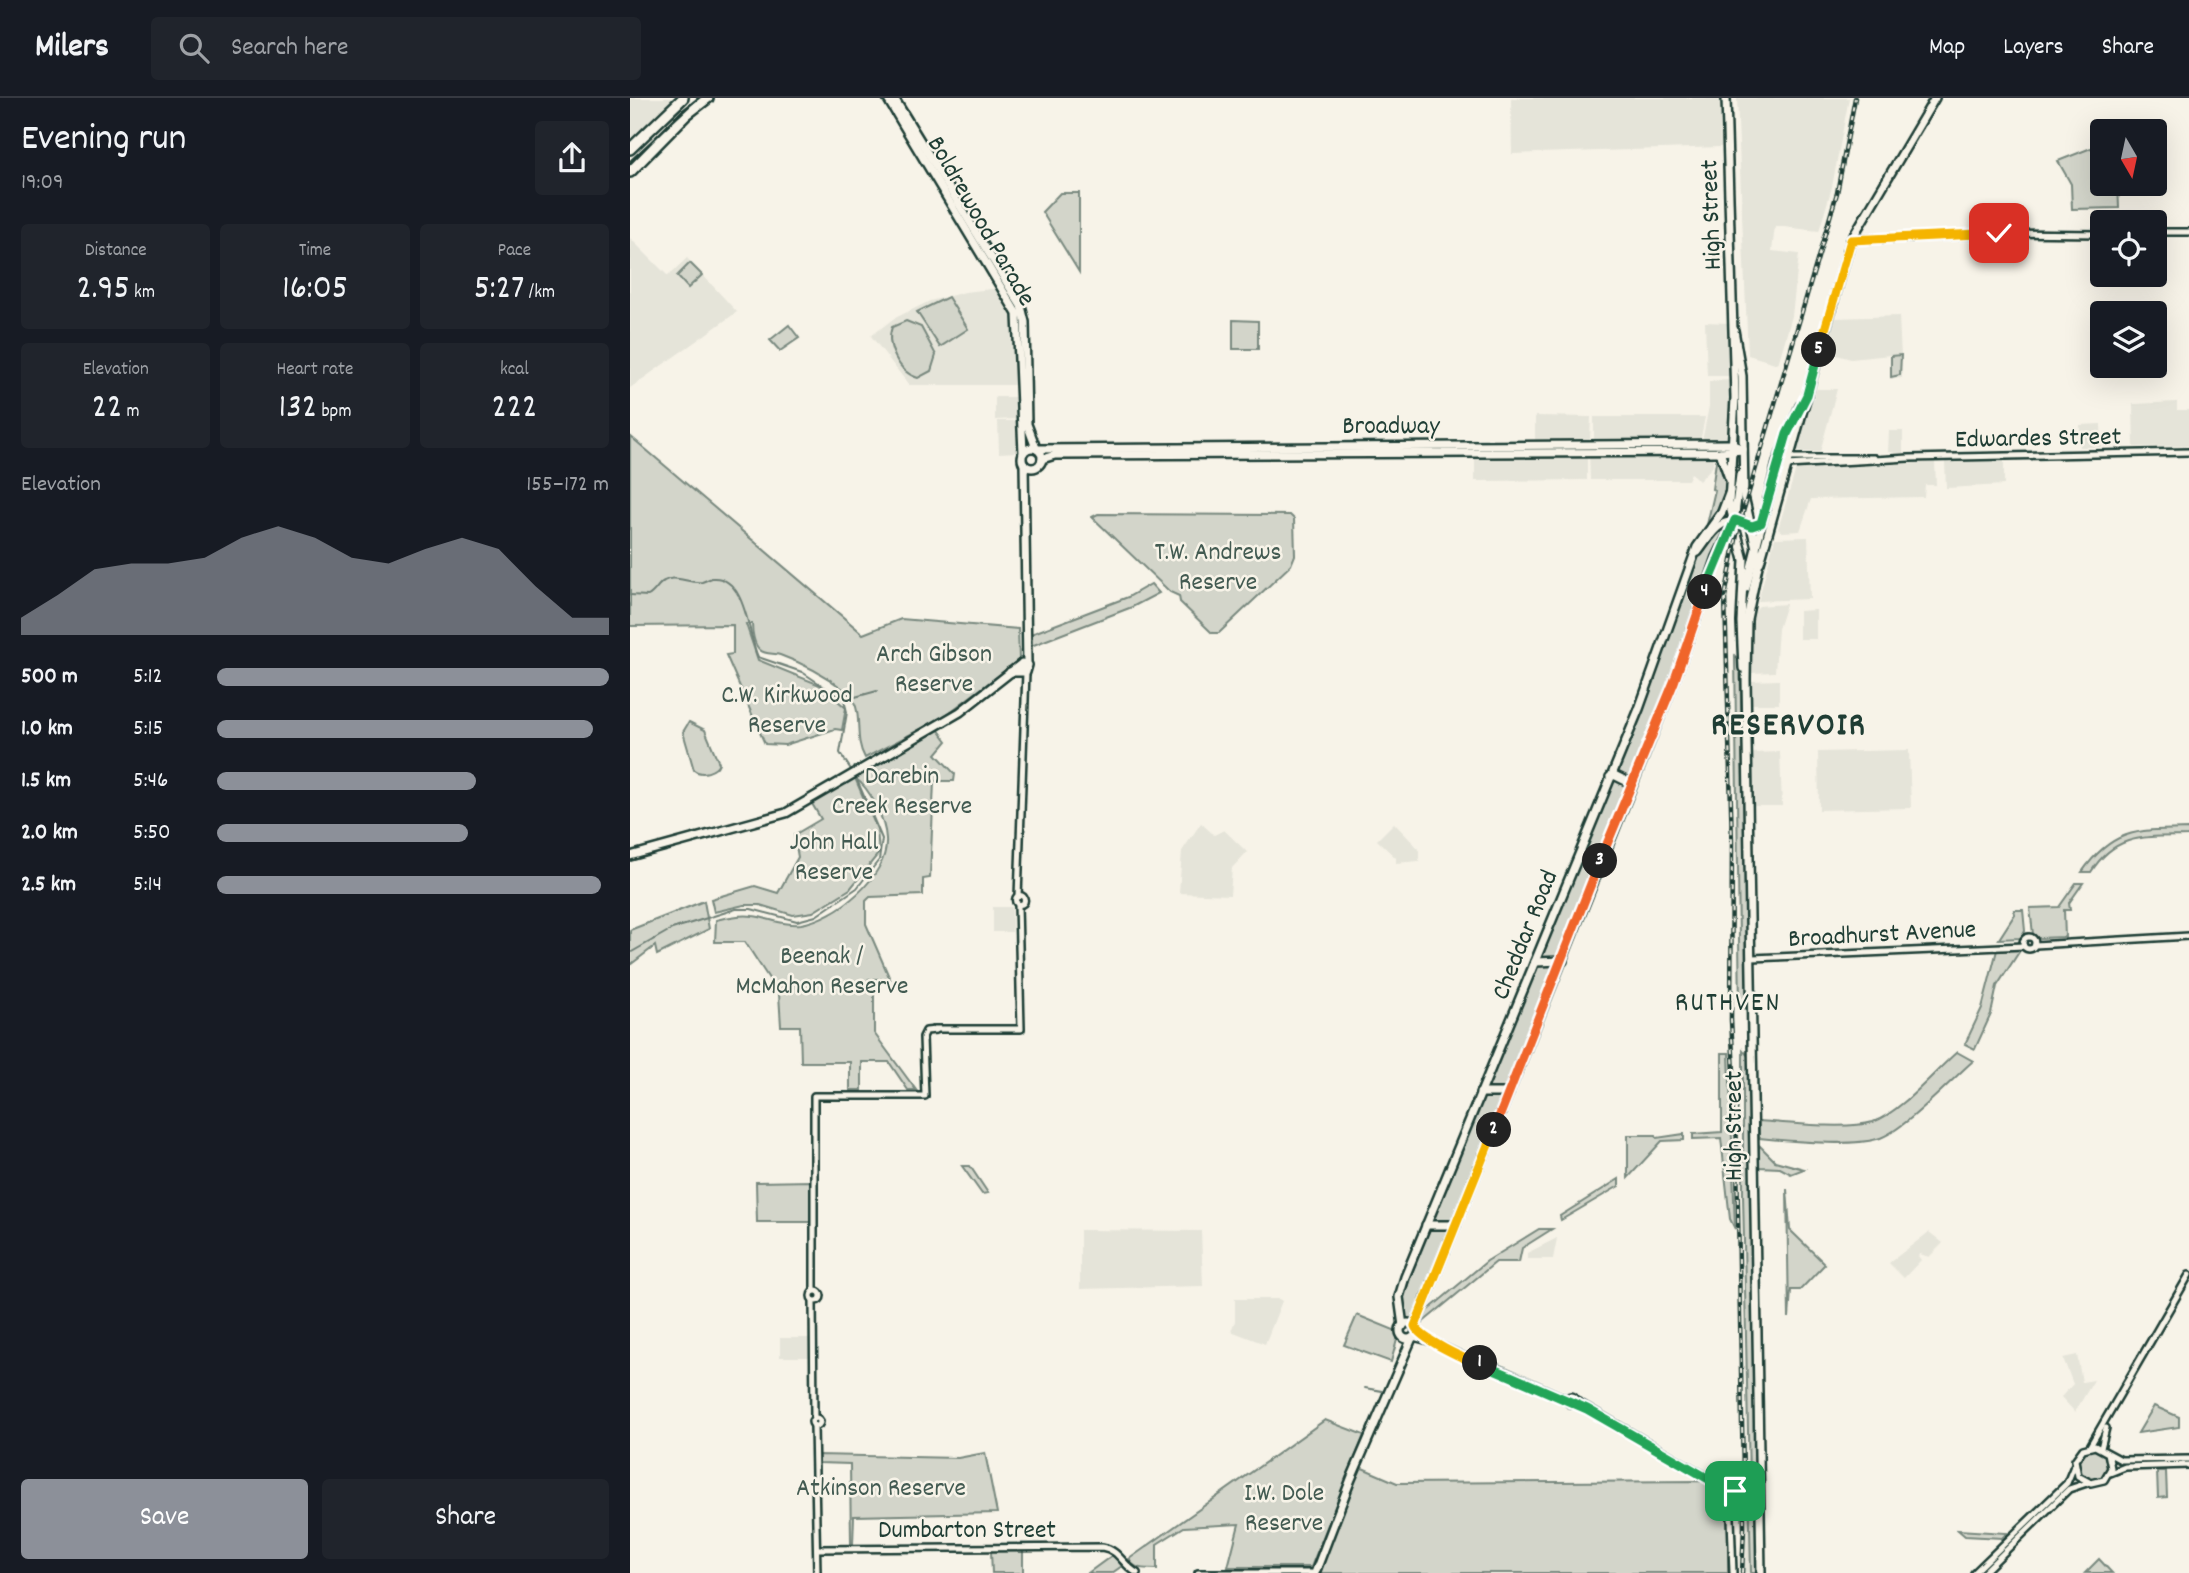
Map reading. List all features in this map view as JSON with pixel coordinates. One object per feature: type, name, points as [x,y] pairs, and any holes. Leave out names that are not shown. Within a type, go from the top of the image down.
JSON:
[{"type":"highway","points":[[630,149],[683,98]]},
{"type":"highway","points":[[630,172],[669,132],[708,98]]},
{"type":"highway","points":[[657,121],[669,132]]},
{"type":"main road","name":"Boldrewood Parade","points":[[887,98],[1021,306],[1025,322],[1023,453]]},
{"type":"main road","name":"Boldrewood Parade","points":[[894,98],[915,138]]},
{"type":"main road","name":"High Street","points":[[1726,98],[1734,330],[1743,449],[1733,522]]},
{"type":"main road","points":[[1742,606],[1778,461],[1807,395],[1852,238],[1935,98]]},
{"type":"main road","name":"High Street","points":[[1737,361],[1730,490],[1733,522],[1744,560],[1742,658],[1745,679]]},
{"type":"main road","points":[[1758,569],[1784,477],[1797,416]]},
{"type":"main road","name":"Boldrewood Parade","points":[[1024,423],[1037,449]]},
{"type":"main road","points":[[630,856],[792,809],[960,712],[1007,674],[1023,667],[1024,622],[1023,512],[1024,464],[1023,453],[1028,448],[1037,449],[1042,459],[1040,465],[1032,468],[1025,481],[1023,512]]},
{"type":"main road","name":"Broadway","points":[[1684,448],[1720,452],[1733,448]]},
{"type":"main road","name":"Broadway","points":[[1037,449],[1743,449]]},
{"type":"main road","name":"Broadway","points":[[1042,459],[1055,455],[1104,451]]},
{"type":"main road","points":[[1720,452],[1726,465],[1730,490]]},
{"type":"main road","points":[[1778,461],[1788,461]]},
{"type":"main road","points":[[1024,464],[1032,468]]},
{"type":"main road","name":"High Street","points":[[1742,464],[1749,525],[1758,569],[1747,619],[1745,679],[1752,958],[1760,1573]]},
{"type":"main road","points":[[1763,514],[1778,478],[1784,477]]},
{"type":"main road","name":"Cheddar Road","points":[[1401,1361],[1403,1326],[1400,1293],[1660,653],[1701,538],[1723,510],[1730,490]]},
{"type":"main road","points":[[1733,522],[1749,525],[1761,523]]},
{"type":"main road","name":"Cheddar Road","points":[[1693,558],[1720,526],[1733,522]]},
{"type":"main road","name":"Cheddar Road","points":[[1312,1573],[1414,1333],[1674,682],[1733,522]]},
{"type":"main road","points":[[1726,539],[1734,538],[1746,549],[1756,549],[1765,540]]},
{"type":"main road","points":[[1609,777],[1614,775],[1632,783]]},
{"type":"main road","points":[[1535,962],[1563,961]]},
{"type":"main road","points":[[1480,1093],[1509,1093]]},
{"type":"main road","points":[[1426,1225],[1455,1225]]},
{"type":"main road","points":[[1403,1326],[1409,1323],[1414,1333],[1403,1336]]},
{"type":"street","points":[[2167,232],[2187,231]]},
{"type":"street","points":[[1852,238],[1865,240],[2090,233]]},
{"type":"street","name":"Edwardes Street","points":[[1788,461],[2189,452]]},
{"type":"street","points":[[817,1573],[815,1300],[821,1297],[816,1292],[816,1176],[820,1163],[816,1147],[816,1097],[923,1096],[922,1034],[936,1030],[1020,1029],[1023,667]]},
{"type":"street","name":"Broadhurst Avenue","points":[[1752,958],[2014,944],[2024,944],[2029,949],[2034,943],[2189,936]]},
{"type":"street","points":[[2101,1448],[2102,1434],[2189,1275]]},
{"type":"street","points":[[2173,1306],[2189,1282]]},
{"type":"street","points":[[1414,1333],[1568,1397],[1731,1490],[1733,1573]]},
{"type":"street","points":[[1983,1573],[2067,1483],[2077,1455],[2090,1446],[2117,1405]]},
{"type":"street","points":[[2090,1446],[2101,1448],[2121,1460],[2189,1459]]},
{"type":"street","points":[[2108,1453],[2112,1463],[2110,1473]]},
{"type":"street","points":[[1974,1573],[2069,1489],[2100,1482],[2110,1473],[2125,1467],[2189,1465]]},
{"type":"street","points":[[2074,1466],[2078,1476],[2087,1483]]},
{"type":"street","name":"Dumbarton Street","points":[[817,1549],[1102,1547],[1116,1551],[1128,1567],[1137,1573]]},
{"type":"street","points":[[1198,1573],[1312,1573]]},
{"type":"shaded area","points":[[630,98],[676,98],[630,144]]},
{"type":"shaded area","points":[[1511,98],[1720,98],[1721,147],[1512,154]]},
{"type":"shaded area","points":[[1737,98],[1849,98],[1832,187],[1819,231],[1775,226],[1772,251],[1799,254],[1792,316],[1778,364],[1748,355]]},
{"type":"shaded area","points":[[630,238],[668,276],[687,258],[737,312],[630,388]]},
{"type":"shaded area","points":[[1000,288],[1015,321],[1016,385],[909,385],[871,336],[893,319],[930,301],[965,292]]},
{"type":"shaded area","points":[[1899,316],[1902,378],[1891,379],[1890,355],[1851,359],[1826,352],[1835,318]]},
{"type":"shaded area","points":[[1705,322],[1728,323],[1733,376],[1707,376]]},
{"type":"shaded area","points":[[1733,380],[1733,408],[1726,442],[1702,442],[1709,406],[1709,381]]},
{"type":"shaded area","points":[[1814,389],[1837,389],[1820,452],[1797,452]]},
{"type":"shaded area","points":[[995,397],[1017,397],[1017,419],[995,420]]},
{"type":"shaded area","points":[[2177,402],[2177,410],[2189,410],[2189,446],[2134,447],[2133,404]]},
{"type":"shaded area","points":[[1535,416],[1591,417],[1590,441],[1535,441]]},
{"type":"shaded area","points":[[1594,417],[1705,417],[1700,442],[1594,440]]},
{"type":"shaded area","points":[[998,421],[1016,421],[1017,452],[999,453]]},
{"type":"shaded area","points":[[2101,424],[2102,447],[2080,447],[2080,425]]},
{"type":"shaded area","points":[[1889,431],[1903,431],[1903,453],[1888,452]]},
{"type":"shaded area","points":[[1587,452],[1587,480],[1475,481],[1475,455]]},
{"type":"shaded area","points":[[1589,452],[1713,455],[1713,466],[1699,481],[1691,473],[1688,480],[1590,480]]},
{"type":"shaded area","points":[[2004,460],[2004,485],[1946,488],[1945,462]]},
{"type":"shaded area","points":[[1935,462],[1936,485],[1925,485],[1924,497],[1811,499],[1800,531],[1782,532],[1778,529],[1796,469]]},
{"type":"shaded area","points":[[1808,537],[1810,599],[1758,601],[1775,538]]},
{"type":"shaded area","points":[[1786,604],[1778,629],[1775,672],[1751,673],[1750,627],[1756,609],[1759,606]]},
{"type":"shaded area","points":[[1816,610],[1816,639],[1799,639],[1799,611]]},
{"type":"shaded area","points":[[1779,680],[1779,704],[1751,704],[1751,681]]},
{"type":"shaded area","points":[[1909,750],[1911,808],[1819,810],[1818,752]]},
{"type":"shaded area","points":[[1780,752],[1782,806],[1754,806],[1753,753]]},
{"type":"shaded area","points":[[1201,823],[1214,835],[1224,830],[1247,852],[1232,868],[1230,895],[1179,893],[1182,851]]},
{"type":"shaded area","points":[[1394,823],[1419,849],[1419,861],[1396,863],[1396,858],[1377,840]]},
{"type":"shaded area","points":[[993,907],[1012,907],[1012,932],[993,932]]},
{"type":"shaded area","points":[[1080,1230],[1201,1231],[1203,1286],[1080,1289]]},
{"type":"shaded area","points":[[1929,1232],[1943,1243],[1929,1257],[1920,1254],[1918,1256],[1921,1260],[1904,1278],[1889,1263]]},
{"type":"shaded area","points":[[1557,1238],[1553,1259],[1527,1259],[1527,1253]]},
{"type":"shaded area","points":[[1235,1299],[1282,1301],[1265,1344],[1231,1331],[1235,1321]]},
{"type":"shaded area","points":[[780,1338],[813,1338],[814,1357],[780,1357]]},
{"type":"shaded area","points":[[2077,1355],[2082,1382],[2094,1380],[2075,1412],[2061,1397],[2073,1384],[2063,1358]]},
{"type":"shaded area","points":[[1740,1483],[1748,1483],[1751,1573],[1743,1573]]},
{"type":"green space","points":[[2090,148],[2090,196],[2118,196],[2119,208],[2072,209],[2071,184],[2058,161]]},
{"type":"green space","points":[[1060,193],[1079,193],[1079,272],[1042,212]]},
{"type":"green space","points":[[690,263],[702,275],[688,288],[677,276]]},
{"type":"green space","points":[[948,297],[968,329],[940,347],[917,312]]},
{"type":"green space","points":[[1233,320],[1258,321],[1258,349],[1233,349]]},
{"type":"green space","points":[[906,321],[921,327],[936,355],[931,371],[918,378],[900,364],[890,342],[892,327]]},
{"type":"green space","points":[[789,325],[799,338],[780,351],[770,340]]},
{"type":"green space","points":[[1901,355],[1900,375],[1891,377],[1891,356]]},
{"type":"green space","points":[[630,436],[863,634],[901,619],[1018,629],[1019,660],[942,718],[865,758],[859,740],[857,712],[851,696],[829,679],[805,666],[780,655],[762,652],[755,642],[752,624],[746,624],[758,660],[820,685],[846,708],[842,730],[835,729],[785,745],[765,744],[726,655],[733,654],[733,625],[630,626]]},
{"type":"green space","points":[[1717,455],[1726,474],[1725,493],[1718,512],[1706,529],[1715,490],[1712,489]]},
{"type":"green space","name":"T.W. Andrews Reserve","points":[[1098,514],[1290,515],[1294,519],[1295,555],[1291,565],[1219,633],[1212,633],[1180,602],[1179,596],[1170,592],[1092,517]]},
{"type":"green space","points":[[1730,523],[1631,780],[1616,772],[1695,561],[1711,538]]},
{"type":"green space","points":[[1151,584],[1159,593],[1132,607],[1031,646],[1031,634],[1128,597]]},
{"type":"green space","points":[[1735,656],[1740,661],[1749,1007],[1740,1009]]},
{"type":"green space","points":[[689,722],[705,730],[719,763],[712,771],[700,773],[694,770],[683,732]]},
{"type":"green space","points":[[938,729],[947,741],[936,754],[955,774],[954,781],[934,781],[930,878],[923,879],[923,895],[870,897],[866,901],[866,924],[890,979],[869,979],[874,995],[874,1033],[916,1090],[908,1090],[889,1062],[862,1062],[862,1090],[850,1090],[850,1062],[801,1062],[800,1026],[781,1026],[779,994],[745,942],[715,942],[716,920],[748,915],[801,924],[829,914],[844,905],[869,881],[879,868],[885,853],[885,831],[872,797],[855,778],[877,829],[879,853],[850,889],[813,912],[793,915],[760,905],[744,905],[714,912],[711,899],[755,886],[778,893],[798,857],[794,835],[821,819],[811,802]]},
{"type":"green space","points":[[1612,777],[1629,787],[1562,957],[1540,959]]},
{"type":"green space","points":[[2189,829],[2189,836],[2146,837],[2122,843],[2101,859],[2091,872],[2082,872],[2105,847],[2128,834]]},
{"type":"green space","points":[[2076,883],[2083,883],[2069,903],[2070,910],[2064,910],[2065,937],[2038,938],[2033,934],[2030,908],[2059,907]]},
{"type":"green space","points":[[704,901],[709,929],[657,955],[655,946],[630,965],[630,930]]},
{"type":"green space","points":[[2014,910],[2023,910],[2025,931],[2021,938],[1999,939],[2015,914]]},
{"type":"green space","points":[[2021,949],[1997,986],[1991,1014],[1975,1049],[1965,1044],[1982,1008],[1997,950]]},
{"type":"green space","points":[[1558,964],[1507,1090],[1485,1089],[1535,965]]},
{"type":"green space","points":[[1743,1050],[1749,1057],[1757,1573],[1751,1573],[1743,1194]]},
{"type":"green space","points":[[1957,1052],[1973,1061],[1900,1127],[1877,1139],[1851,1143],[1819,1143],[1759,1138],[1759,1121],[1833,1126],[1873,1122],[1906,1101]]},
{"type":"green space","points":[[1722,1053],[1729,1053],[1735,1229],[1730,1219],[1721,1138],[1693,1139],[1693,1134],[1722,1132]]},
{"type":"green space","points":[[1504,1095],[1454,1222],[1431,1222],[1483,1096]]},
{"type":"green space","points":[[1684,1134],[1684,1140],[1662,1141],[1628,1178],[1628,1135],[1656,1135],[1657,1138]]},
{"type":"green space","points":[[1759,1145],[1775,1161],[1804,1169],[1791,1174],[1780,1168],[1759,1167]]},
{"type":"green space","points":[[962,1166],[970,1166],[988,1193],[982,1194]]},
{"type":"green space","points":[[1619,1179],[1619,1186],[1561,1220],[1560,1216]]},
{"type":"green space","points":[[812,1181],[810,1222],[757,1222],[756,1182]]},
{"type":"green space","points":[[1787,1189],[1790,1230],[1825,1264],[1800,1290],[1791,1290],[1789,1318]]},
{"type":"green space","points":[[1428,1228],[1451,1229],[1423,1292],[1415,1324],[1404,1323],[1400,1302],[1403,1288],[1407,1287]]},
{"type":"green space","points":[[1539,1229],[1552,1229],[1522,1248],[1519,1262],[1496,1262],[1422,1323],[1427,1311],[1487,1261]]},
{"type":"green space","points":[[1357,1315],[1394,1330],[1398,1336],[1391,1362],[1344,1345]]},
{"type":"green space","points":[[2154,1406],[2179,1417],[2179,1427],[2138,1433]]},
{"type":"green space","name":"I.W. Dole Reserve","points":[[1325,1420],[1364,1435],[1311,1567],[1228,1567],[1239,1524],[1184,1527],[1157,1544],[1157,1569],[1141,1568],[1131,1563],[1129,1559]]},
{"type":"green space","points":[[2093,1449],[2105,1453],[2109,1465],[2105,1477],[2093,1481],[2081,1477],[2077,1465],[2081,1453]]},
{"type":"green space","name":"Atkinson Reserve","points":[[985,1453],[997,1513],[854,1516],[853,1544],[850,1464],[819,1463],[818,1455],[958,1458]]},
{"type":"green space","points":[[1360,1467],[1397,1483],[1702,1481],[1728,1496],[1728,1573],[1319,1573]]},
{"type":"green space","points":[[2157,1471],[2166,1471],[2167,1497],[2158,1498]]},
{"type":"green space","points":[[1958,1530],[2007,1533],[2002,1538],[1965,1536]]},
{"type":"green space","points":[[991,1551],[1023,1551],[1023,1573],[992,1573]]},
{"type":"green space","points":[[1114,1554],[1122,1566],[1112,1573],[1088,1573]]},
{"type":"green space","points":[[2099,1559],[2112,1573],[2085,1573]]},
{"type":"waterway","points":[[630,595],[648,596],[662,582],[673,578],[697,582],[712,578],[723,580],[732,586],[744,608],[758,657],[802,672],[844,700],[847,712],[840,753],[852,771]]},
{"type":"waterway","points":[[844,700],[877,691]]},
{"type":"waterway","points":[[630,953],[672,929],[736,909],[751,909],[797,921],[816,916],[857,888],[879,860],[882,839],[855,775]]},
{"type":"waterway","points":[[1365,1388],[1382,1391]]},
{"type":"tram line","points":[[630,161],[698,98]]},
{"type":"railway","points":[[1742,1573],[1744,1527],[1736,1107],[1731,1020],[1732,843],[1725,597],[1738,529],[1837,193],[1855,98]]},
{"type":"district","name":"RESERVOIR","points":[[1789,722]]},
{"type":"district","name":"RUTHVEN","points":[[1728,1000]]},
{"type":"route","points":[[1735,1491],[1726,1489],[1665,1451],[1587,1409],[1570,1404],[1558,1394],[1484,1364],[1471,1362],[1459,1353],[1424,1339],[1416,1332],[1415,1326],[1657,727],[1717,557],[1735,520],[1752,526],[1761,523],[1787,434],[1807,395],[1851,240],[1989,236],[1999,233]]},
{"type":"park label","name":"Arch Gibson Reserve","points":[[934,667]]},
{"type":"park label","name":"C.W. Kirkwood Reserve","points":[[787,708]]},
{"type":"park label","name":"Darebin Creek Reserve","points":[[902,789]]},
{"type":"park label","name":"John Hall Reserve","points":[[834,855]]},
{"type":"park label","name":"Beenak / McMahon Reserve","points":[[822,969]]}]
